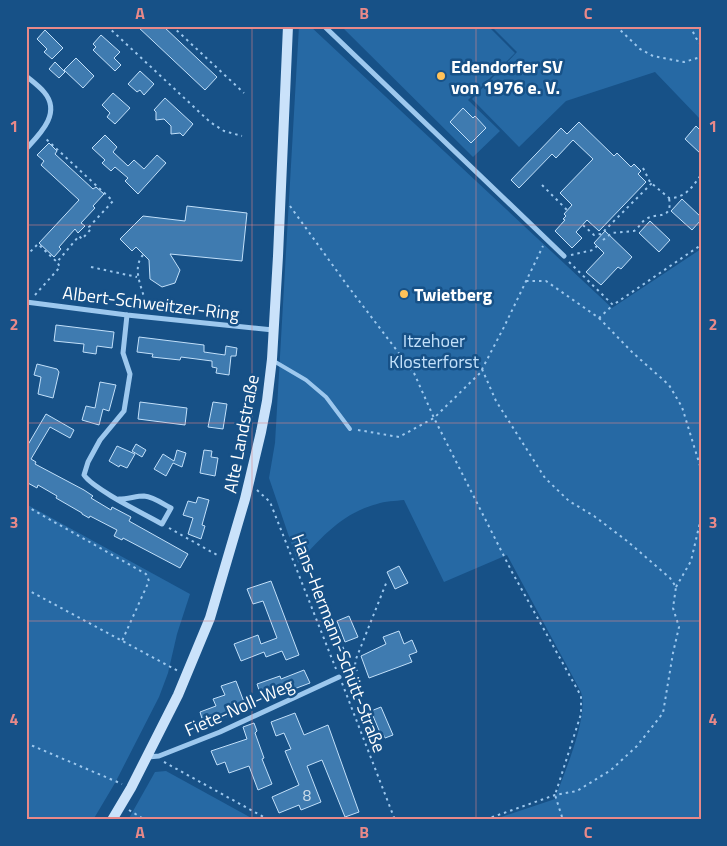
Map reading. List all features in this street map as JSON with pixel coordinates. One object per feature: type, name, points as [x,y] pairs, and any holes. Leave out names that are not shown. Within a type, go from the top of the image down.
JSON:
[{"type":"street","name":"Alte Landstraße","points":[[112,820],[150,756],[186,676],[212,612],[249,484],[267,401],[272,359],[288,26]]},
{"type":"street","points":[[324,26],[564,256]]},
{"type":"street","points":[[26,76],[43,91],[49,103],[50,112],[48,122],[26,149]]},
{"type":"street","name":"Albert-Schweitzer-Ring","points":[[27,302],[126,315],[273,330]]},
{"type":"street","points":[[119,499],[130,499],[140,496],[151,497],[171,508],[162,524],[119,499],[92,483],[84,475],[88,462],[100,440],[124,411],[130,374],[123,351],[126,315]]},
{"type":"street","name":"Fiete-Noll-Weg","points":[[150,756],[168,752],[220,732],[339,677]]},
{"type":"lane","points":[[272,359],[306,380],[326,397],[350,429]]},
{"type":"path","points":[[107,26],[210,122],[224,131],[242,136]]},
{"type":"path","points":[[172,26],[244,93]]},
{"type":"path","points":[[616,26],[640,49],[653,56],[684,62],[701,57]]},
{"type":"path","points":[[690,26],[701,44]]},
{"type":"path","points":[[40,134],[113,201],[89,227],[91,229],[82,239],[79,236],[57,262]]},
{"type":"path","points":[[603,240],[612,233],[634,231],[646,219],[663,216],[668,210],[670,205],[669,198],[652,183],[643,168]]},
{"type":"path","points":[[669,198],[685,194],[701,175]]},
{"type":"path","points":[[594,235],[601,234],[652,183]]},
{"type":"path","points":[[542,185],[567,210]]},
{"type":"path","points":[[280,192],[414,373],[434,418],[512,572],[581,696],[581,714],[555,795],[562,820]]},
{"type":"path","points":[[583,225],[598,239]]},
{"type":"path","points":[[350,429],[399,437],[434,418],[482,369],[546,239]]},
{"type":"path","points":[[26,256],[38,244],[60,267],[27,302]]},
{"type":"path","points":[[599,318],[613,305],[701,245]]},
{"type":"path","points":[[564,256],[593,250],[597,246]]},
{"type":"path","points":[[143,255],[138,265],[138,277],[146,301],[148,317]]},
{"type":"path","points":[[564,256],[613,305]]},
{"type":"path","points":[[91,267],[138,277]]},
{"type":"path","points":[[526,281],[546,281],[599,318],[632,352],[669,385],[682,407],[701,469]]},
{"type":"path","points":[[482,369],[496,401],[545,478],[569,501],[594,516],[627,541],[670,578],[676,587]]},
{"type":"path","name":"Hans-Hermann-Schütt-Straße","points":[[249,484],[262,493],[270,502],[394,820]]},
{"type":"path","points":[[26,506],[146,574],[149,581],[122,641]]},
{"type":"path","points":[[484,820],[555,795],[577,791],[611,770],[637,746],[663,713],[679,627],[673,608],[676,587],[691,561],[701,518]]},
{"type":"path","points":[[162,524],[228,560]]},
{"type":"path","points":[[357,671],[356,659],[387,581]]},
{"type":"path","points":[[26,589],[186,676]]},
{"type":"path","points":[[335,629],[353,672]]},
{"type":"path","points":[[26,743],[131,788]]},
{"type":"path","points":[[150,756],[269,820]]},
{"type":"path","points":[[121,805],[145,820]]},
{"type":"green space","name":"Itzehoer Klosterforst","points":[[299,26],[310,26],[612,308],[701,249],[701,820],[492,820],[555,799],[579,730],[583,703],[581,692],[507,555],[444,582],[404,500],[380,503],[353,514],[333,527],[298,563],[269,478],[275,443]]},
{"type":"green space","name":"Edendorfer SV von 1976 e. V.","points":[[341,26],[488,26],[515,53],[468,100],[500,131],[473,157]]},
{"type":"green space","points":[[491,26],[701,26],[701,120],[655,72],[566,101],[519,147],[472,99],[517,52]]},
{"type":"green space","points":[[26,504],[190,594],[177,634],[168,673],[159,697],[115,783],[93,820],[26,820]]},
{"type":"green space","points":[[166,771],[255,820],[128,820],[155,772]]},
{"type":"building","points":[[137,26],[163,26],[217,77],[205,90]]},
{"type":"building","points":[[45,30],[63,48],[52,59],[44,52],[47,49],[37,39]]},
{"type":"building","points":[[101,35],[120,52],[114,58],[121,65],[115,71],[93,50],[96,47],[93,44]]},
{"type":"building","points":[[76,58],[94,76],[83,88],[64,70]]},
{"type":"building","points":[[55,62],[65,72],[59,78],[49,69]]},
{"type":"building","points":[[140,71],[154,84],[144,95],[140,90],[137,92],[128,84]]},
{"type":"building","points":[[113,93],[130,108],[115,124],[107,117],[110,113],[102,105]]},
{"type":"building","points":[[165,98],[193,124],[183,136],[180,133],[171,134],[171,126],[164,119],[156,120],[156,112],[154,110]]},
{"type":"building","points":[[463,108],[473,118],[475,116],[486,128],[471,143],[450,122]]},
{"type":"building","points":[[579,122],[614,156],[617,153],[631,167],[634,164],[641,171],[638,174],[646,182],[599,231],[587,220],[576,232],[582,238],[572,248],[555,231],[565,220],[563,219],[566,216],[564,214],[572,205],[560,193],[593,159],[573,140],[556,158],[552,154],[519,188],[511,180],[561,128],[567,134]]},
{"type":"building","points":[[696,126],[701,131],[701,154],[685,139]]},
{"type":"building","points":[[105,135],[117,147],[113,152],[128,166],[134,160],[144,169],[157,155],[166,163],[138,194],[125,181],[128,178],[115,167],[111,171],[102,163],[105,160],[92,148]]},
{"type":"building","points":[[49,143],[57,151],[55,154],[93,189],[96,187],[104,194],[93,206],[95,208],[81,223],[85,226],[78,233],[75,229],[59,247],[61,249],[54,257],[39,243],[79,200],[41,165],[44,161],[37,155]]},
{"type":"building","points":[[682,199],[701,217],[701,220],[692,230],[671,211]]},
{"type":"building","points":[[187,206],[247,213],[242,261],[170,254],[180,270],[175,283],[162,287],[150,279],[149,260],[136,247],[132,251],[120,239],[143,216],[185,221]]},
{"type":"building","points":[[650,221],[670,240],[659,252],[639,233]]},
{"type":"building","points":[[605,231],[632,257],[621,269],[618,267],[601,285],[586,272],[604,253],[594,243]]},
{"type":"building","points":[[56,325],[114,332],[112,348],[97,346],[96,354],[83,352],[84,344],[54,341]]},
{"type":"building","points":[[139,337],[204,345],[204,352],[225,355],[226,346],[237,348],[236,356],[231,356],[229,375],[216,373],[217,368],[212,367],[212,361],[181,357],[180,360],[152,357],[153,354],[137,352]]},
{"type":"building","points":[[37,364],[57,369],[59,372],[53,398],[38,394],[41,377],[34,375]]},
{"type":"building","points":[[100,382],[116,385],[109,411],[103,409],[99,425],[82,420],[86,406],[95,408]]},
{"type":"building","points":[[140,402],[187,408],[185,425],[138,419]]},
{"type":"building","points":[[213,402],[227,404],[223,429],[208,427]]},
{"type":"building","points":[[46,414],[74,430],[70,438],[50,427],[31,459],[36,462],[35,464],[84,490],[93,496],[91,498],[111,510],[112,507],[131,517],[129,521],[188,554],[180,568],[123,538],[122,540],[114,536],[117,530],[90,516],[89,518],[38,485],[37,488],[26,482],[26,448]]},
{"type":"building","points":[[136,444],[146,450],[142,457],[132,451]]},
{"type":"building","points":[[117,446],[135,454],[127,468],[120,465],[119,467],[109,461]]},
{"type":"building","points":[[177,450],[186,453],[182,467],[173,463],[166,476],[154,469],[163,454],[174,461]]},
{"type":"building","points":[[204,450],[212,451],[211,457],[218,458],[215,476],[200,473]]},
{"type":"building","points":[[198,497],[209,500],[202,525],[205,526],[201,539],[188,534],[193,518],[183,515],[188,501],[196,503]]},
{"type":"building","points":[[399,566],[408,583],[395,589],[387,572]]},
{"type":"building","points":[[271,581],[299,655],[286,660],[282,651],[266,657],[264,652],[241,661],[234,644],[258,635],[261,644],[277,638],[263,601],[253,604],[247,589]]},
{"type":"building","points":[[349,616],[358,637],[345,642],[337,621]]},
{"type":"building","points":[[399,631],[404,644],[412,640],[417,652],[409,655],[412,662],[369,678],[361,656],[386,644],[383,637]]},
{"type":"building","points":[[304,670],[310,683],[294,689],[295,692],[287,695],[285,690],[262,699],[257,684],[280,676],[281,679]]},
{"type":"building","points":[[236,681],[244,702],[239,704],[242,711],[204,725],[200,712],[216,706],[213,699],[225,695],[221,686]]},
{"type":"building","points":[[381,707],[393,735],[385,738],[383,734],[381,735],[371,711]]},
{"type":"building","points":[[295,713],[304,735],[328,725],[359,812],[345,817],[322,760],[307,766],[321,802],[301,810],[299,805],[279,813],[272,797],[299,785],[285,751],[291,749],[284,733],[276,736],[271,722]]},
{"type":"building","points":[[254,723],[257,731],[255,733],[264,758],[262,759],[272,784],[258,790],[249,766],[229,773],[225,762],[217,765],[211,751],[247,739],[243,727]]},
{"type":"place","name":"Edendorfer SV von 1976 e. V.","points":[[441,76]]},
{"type":"place","name":"Twietberg","points":[[404,294]]}]
